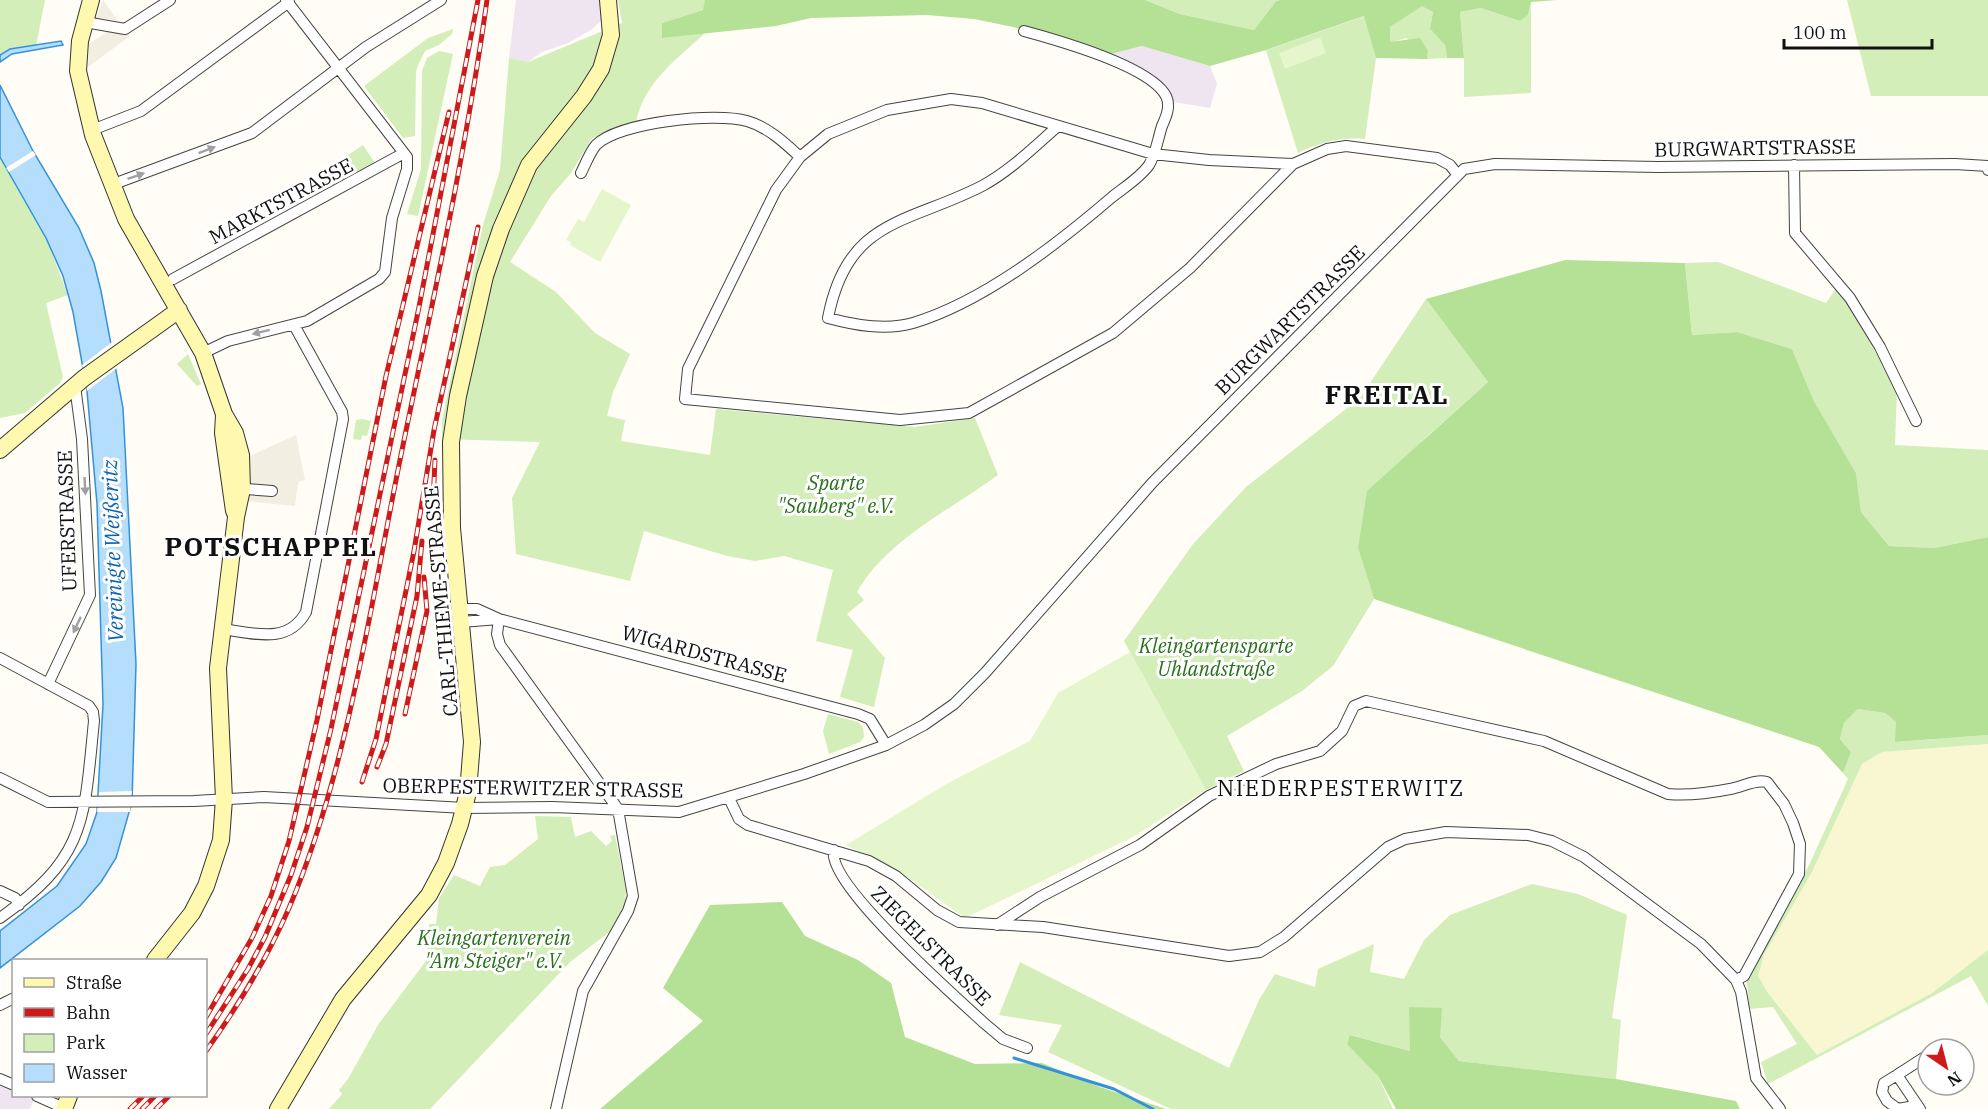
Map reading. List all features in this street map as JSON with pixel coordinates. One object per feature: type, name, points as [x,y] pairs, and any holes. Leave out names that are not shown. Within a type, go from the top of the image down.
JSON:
[{"type":"street","points":[[91,0],[89,23],[78,71],[92,130],[111,185],[126,219],[203,352],[224,414],[235,433],[241,455],[242,489],[236,517],[227,630],[218,690],[224,799],[220,840],[206,886],[192,913],[156,959]]},
{"type":"street","points":[[89,23],[125,29],[170,0]]},
{"type":"street","points":[[111,185],[252,132],[382,37],[441,0]]},
{"type":"street","name":"CARL-THIEME-STRASSE","points":[[278,1109],[343,999],[429,895],[446,863],[465,808],[471,762],[471,718],[452,528],[452,442],[458,396],[485,276],[501,229],[529,165],[584,96],[601,69],[611,35],[608,0]]},
{"type":"street","points":[[92,130],[141,111],[288,1],[404,153],[407,164],[392,218],[384,275],[307,321],[228,342],[203,352]]},
{"type":"street","points":[[1024,31],[1108,59],[1146,77],[1159,87],[1168,100],[1168,111],[1153,154],[1142,171],[1063,239],[954,308],[910,324],[862,326],[828,318],[832,293],[850,260],[868,240],[889,223],[982,185],[1021,158],[1058,126]]},
{"type":"street","points":[[1293,164],[1209,160],[1153,154],[982,103],[951,99],[887,110],[828,134],[800,157],[776,190],[688,369],[684,399],[900,420],[969,413],[1113,333],[1190,268],[1293,164],[1327,149],[1346,146],[1437,158],[1450,165],[1457,174]]},
{"type":"street","points":[[581,173],[596,145],[609,136],[674,120],[713,116],[748,121],[777,136],[800,157]]},
{"type":"street","name":"MARKTSTRASSE","points":[[173,279],[404,153]]},
{"type":"street","points":[[1794,165],[1795,233],[1850,298],[1885,357],[1916,421]]},
{"type":"street","name":"BURGWARTSTRASSE","points":[[729,798],[886,745],[954,704],[986,673],[1153,482],[1424,211],[1457,174],[1472,166],[1658,168],[1794,165],[1988,168]]},
{"type":"street","points":[[2,442],[115,355],[179,310]]},
{"type":"street","points":[[227,630],[283,634],[293,630],[306,612],[342,412],[294,325]]},
{"type":"street","name":"UFERSTRASSE","points":[[48,684],[90,595],[80,382]]},
{"type":"street","points":[[246,489],[272,491]]},
{"type":"street","name":"WIGARDSTRASSE","points":[[460,616],[477,609],[499,619],[858,714],[870,719],[886,745]]},
{"type":"street","points":[[499,619],[497,634],[500,645],[618,809],[633,896],[628,911],[583,991],[556,1109]]},
{"type":"street","points":[[0,658],[81,701],[93,712],[90,769],[80,828],[60,865],[19,905],[0,918]]},
{"type":"street","points":[[997,925],[1040,897],[1140,845],[1209,796],[1276,764],[1320,751],[1340,734],[1354,706],[1360,702],[1394,706],[1544,741],[1668,794],[1685,796],[1732,789],[1760,780],[1767,782],[1784,804],[1800,844],[1799,874],[1744,976],[1736,981]]},
{"type":"street","name":"OBERPESTERWITZER STRASSE","points":[[0,778],[48,802],[282,798],[465,808],[618,809],[679,812],[729,798]]},
{"type":"street","points":[[729,798],[739,819],[748,825],[856,855],[881,867],[952,919],[969,924],[1043,927],[1229,956],[1260,952],[1284,937],[1388,847],[1406,839],[1446,832],[1528,835],[1552,842],[1584,857],[1701,944],[1736,981],[1741,992],[1756,1078],[1763,1091],[1780,1109]]},
{"type":"street","name":"ZIEGELSTRASSE","points":[[834,850],[832,857],[837,871],[861,903],[984,1023],[1003,1039],[1027,1048]]},
{"type":"street","points":[[0,891],[15,898],[19,905]]},
{"type":"street","points":[[1897,1075],[1918,1106],[1898,1109],[1887,1101],[1882,1092],[1884,1083],[1916,1063]]},
{"type":"street","points":[[43,1097],[66,1104]]},
{"type":"shaded area","points":[[103,0],[118,21],[103,18],[99,20],[125,29],[130,36],[88,67],[89,44],[108,31],[94,24]]},
{"type":"shaded area","points":[[516,0],[600,0],[603,19],[591,30],[568,43],[542,52],[528,62],[509,58]]},
{"type":"shaded area","points":[[1142,46],[1210,66],[1217,84],[1210,108],[1174,102],[1165,89],[1111,54]]},
{"type":"shaded area","points":[[296,435],[305,480],[298,482],[295,506],[245,501],[245,458]]},
{"type":"shaded area","points":[[0,1084],[12,1090],[12,1097],[34,1099],[30,1109],[0,1109]]},
{"type":"green space","points":[[0,0],[45,0],[36,46],[10,49],[0,55]]},
{"type":"green space","name":"Sparte \"Sauberg\" e.V.","points":[[618,0],[749,0],[703,10],[662,23],[662,38],[705,33],[671,64],[651,87],[638,113],[635,129],[592,138],[571,173],[551,196],[510,262],[556,292],[595,333],[630,354],[613,392],[607,416],[625,420],[621,441],[710,455],[716,409],[915,427],[975,418],[998,475],[902,541],[870,573],[857,592],[864,600],[847,614],[885,658],[874,707],[840,697],[853,650],[816,641],[833,570],[784,556],[755,561],[727,556],[644,531],[630,581],[516,554],[512,498],[540,442],[442,439],[442,420],[483,225],[500,170],[509,58],[528,62],[622,23]]},
{"type":"green space","points":[[705,0],[1145,0],[1180,14],[1254,30],[1276,1],[1280,0],[1557,0],[1531,2],[1528,15],[1520,21],[1481,8],[1460,12],[1464,58],[1447,58],[1445,45],[1430,29],[1433,12],[1422,6],[1390,27],[1390,42],[1420,38],[1428,51],[1427,59],[1376,58],[1364,16],[1266,50],[1210,66],[1142,46],[1111,54],[1037,32],[974,19],[927,15],[811,18],[776,26],[662,38],[662,23],[703,10]]},
{"type":"green space","points":[[1145,0],[1280,0],[1276,1],[1254,30],[1180,14]]},
{"type":"green space","points":[[1847,0],[1988,0],[1988,96],[1871,96]]},
{"type":"green space","points":[[1531,2],[1531,93],[1464,97],[1464,58],[1460,12],[1481,8],[1520,21],[1528,15]]},
{"type":"green space","points":[[1422,5],[1433,12],[1430,29],[1445,45],[1447,58],[1427,59],[1428,51],[1406,38],[1390,43],[1390,27]]},
{"type":"green space","points":[[1365,16],[1376,58],[1365,139],[1331,141],[1298,153],[1266,50]]},
{"type":"green space","points":[[453,29],[452,34],[439,45],[425,51],[419,63],[416,71],[415,136],[403,138],[364,86],[428,38]]},
{"type":"green space","points":[[1320,37],[1326,53],[1285,69],[1279,53]]},
{"type":"green space","points":[[439,51],[453,54],[418,216],[407,214],[421,169],[422,71],[427,58]]},
{"type":"green space","points":[[363,145],[375,163],[316,197],[307,183]]},
{"type":"green space","points":[[0,157],[46,238],[68,295],[46,303],[63,377],[60,383],[25,413],[0,418]]},
{"type":"green space","points":[[602,189],[631,205],[600,262],[570,245],[571,242],[566,240],[578,219],[584,222]]},
{"type":"green space","points":[[1565,260],[1685,263],[1692,335],[1737,332],[1792,349],[1814,401],[1856,473],[1861,512],[1889,546],[1934,548],[1988,537],[1988,735],[1895,742],[1896,722],[1885,713],[1858,709],[1844,723],[1840,739],[1851,752],[1843,773],[1819,747],[1374,599],[1358,548],[1367,491],[1488,382],[1426,299]]},
{"type":"green space","points":[[1718,262],[1826,303],[1837,287],[1897,389],[1895,445],[1988,450],[1988,537],[1934,548],[1889,546],[1861,512],[1856,473],[1814,401],[1792,349],[1737,332],[1692,335],[1685,263]]},
{"type":"green space","name":"Kleingartensparte Uhlandstraße","points":[[1426,299],[1488,382],[1423,440],[1358,548],[1374,599],[1333,666],[1302,691],[1227,736],[1244,771],[1206,790],[1124,641],[1193,544],[1246,487],[1360,398]]},
{"type":"green space","points":[[188,354],[201,384],[197,386],[177,364]]},
{"type":"green space","points":[[356,420],[371,421],[367,436],[362,435],[361,440],[353,439]]},
{"type":"green space","points":[[1130,652],[1206,790],[1133,837],[965,918],[909,878],[846,845],[948,783],[1030,741],[1058,693]]},
{"type":"green space","points":[[1858,709],[1885,713],[1896,722],[1896,742],[1988,735],[1988,744],[1882,752],[1862,764],[1812,872],[1764,955],[1758,976],[1768,993],[1817,1055],[1932,993],[1988,950],[1988,1006],[1971,976],[1768,1084],[1761,1062],[1797,1044],[1773,1007],[1749,1009],[1747,981],[1810,863],[1848,779],[1843,773],[1851,752],[1840,739],[1844,723]]},
{"type":"green space","points":[[828,714],[858,722],[863,727],[864,737],[860,742],[829,754],[823,731]]},
{"type":"green space","points":[[1988,744],[1988,950],[1932,993],[1817,1055],[1768,993],[1758,976],[1764,955],[1812,872],[1862,764],[1882,752]]},
{"type":"green space","name":"Kleingartenverein \"Am Steiger\" e.V.","points":[[535,816],[571,817],[575,837],[591,831],[606,846],[612,841],[610,836],[615,835],[626,890],[625,903],[612,930],[570,962],[430,1109],[329,1109],[342,1094],[339,1090],[348,1079],[378,1025],[426,961],[429,924],[436,924],[439,898],[454,875],[480,886],[490,867],[505,865],[538,839]]},
{"type":"green space","points":[[1532,884],[1578,894],[1627,915],[1612,1018],[1621,1020],[1616,1079],[1459,1061],[1440,1037],[1410,1007],[1410,1051],[1351,1035],[1348,1044],[1378,1076],[1393,1109],[1171,1109],[1048,1052],[1062,1025],[999,1015],[1020,962],[1229,1068],[1259,1000],[1275,974],[1315,987],[1318,969],[1374,944],[1370,972],[1404,979],[1424,940],[1450,915]]},
{"type":"green space","points":[[782,902],[805,936],[858,960],[891,983],[905,1037],[975,1064],[1042,1063],[1100,1087],[1166,1109],[600,1109],[703,1021],[663,988],[710,905]]},
{"type":"green space","points":[[1409,1007],[1442,1008],[1440,1037],[1459,1061],[1616,1079],[1736,1101],[1740,1109],[1396,1109],[1378,1076],[1347,1044],[1350,1035],[1410,1051]]},
{"type":"water","points":[[61,41],[63,45],[12,54],[0,62],[0,55],[10,49]]},
{"type":"water","name":"Vereinigte Weißeritz","points":[[0,85],[33,151],[79,228],[94,263],[101,291],[123,408],[136,664],[132,802],[116,858],[101,882],[80,906],[0,968],[0,931],[57,886],[86,844],[97,812],[103,704],[97,504],[87,391],[73,312],[63,276],[46,238],[0,157]]},
{"type":"pier","points":[[33,151],[36,155],[9,172],[6,168]]},
{"type":"pier","points":[[112,342],[117,368],[87,391],[82,365]]},
{"type":"pier","points":[[132,791],[130,812],[97,812],[99,792]]},
{"type":"waterway","points":[[1014,1058],[1114,1089],[1153,1109]]},
{"type":"railway","points":[[207,1032],[248,969],[265,937],[291,875],[307,827],[331,729],[419,307],[478,0]]},
{"type":"railway","points":[[207,1050],[251,982],[271,946],[310,855],[327,800],[356,685],[448,228],[487,0]]},
{"type":"railway","points":[[207,1015],[252,938],[271,896],[289,841],[317,720],[386,376],[449,112]]},
{"type":"railway","points":[[362,782],[376,739],[414,551],[434,430],[478,227]]},
{"type":"railway","points":[[433,504],[435,460]]},
{"type":"railway","points":[[377,767],[386,744],[417,596],[422,541]]},
{"type":"railway","points":[[405,714],[427,611],[424,577]]},
{"type":"railway","points":[[130,1109],[142,1097]]},
{"type":"railway","points":[[142,1109],[154,1097]]},
{"type":"railway","points":[[156,1109],[168,1097]]},
{"type":"district","name":"FREITAL","points":[[1387,395]]},
{"type":"district","name":"POTSCHAPPEL","points":[[271,547]]},
{"type":"district","name":"NIEDERPESTERWITZ","points":[[1341,788]]}]
